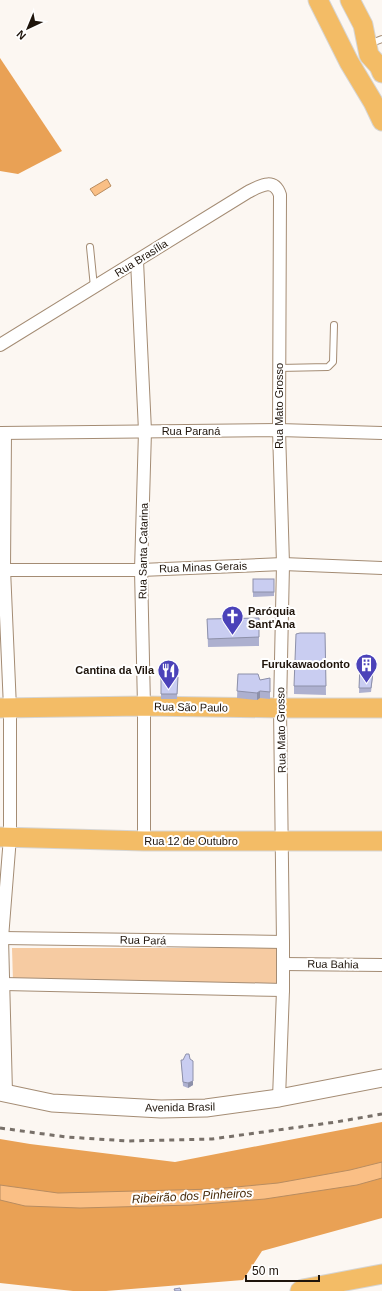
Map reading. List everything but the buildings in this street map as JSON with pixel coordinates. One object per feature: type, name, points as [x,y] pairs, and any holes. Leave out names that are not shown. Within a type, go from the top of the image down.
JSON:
[{"type":"main road","points":[[318,0],[349,62],[373,102],[382,121]]},
{"type":"main road","points":[[350,0],[375,49],[382,73]]},
{"type":"main road","points":[[355,0],[363,25]]},
{"type":"main road","name":"Rua São Paulo","points":[[5,708],[144,706],[382,708]]},
{"type":"main road","name":"Rua 12 de Outubro","points":[[5,837],[144,841],[382,841]]},
{"type":"main road","name":"Avenida Brasil","points":[[3,1092],[52,1103],[161,1109],[206,1108],[279,1098],[382,1078]]},
{"type":"main road","points":[[300,1291],[303,1289],[330,1287],[382,1274]]},
{"type":"street","points":[[349,62],[358,61],[375,49]]},
{"type":"street","name":"Rua Brasília","points":[[0,345],[262,184],[273,185],[278,188],[280,195]]},
{"type":"street","name":"Rua Mato Grosso","points":[[279,1098],[283,990],[283,841],[280,708],[283,564],[279,430],[280,195]]},
{"type":"street","name":"Rua Santa Catarina","points":[[137,261],[144,431],[142,570],[144,841]]},
{"type":"street","name":"Rua Paraná","points":[[2,433],[279,430],[382,433]]},
{"type":"street","points":[[2,433],[2,570],[5,708],[5,837],[1,964],[4,984],[3,1092]]},
{"type":"street","name":"Rua Minas Gerais","points":[[2,570],[142,570],[283,564],[382,568]]},
{"type":"street","name":"Rua Pará","points":[[2,938],[283,942]]},
{"type":"street","name":"Rua Bahia","points":[[283,964],[382,965]]},
{"type":"street","points":[[4,984],[283,990]]},
{"type":"lane","points":[[90,248],[94,287]]},
{"type":"lane","points":[[279,368],[328,367],[333,362],[334,325]]},
{"type":"shaded area","points":[[0,58],[62,151],[18,174],[0,171]]},
{"type":"shaded area","points":[[12,948],[280,948],[281,989],[13,982]]},
{"type":"shaded area","points":[[382,1122],[382,1218],[262,1251],[243,1280],[106,1291],[73,1291],[0,1283],[0,1139],[175,1162]]},
{"type":"water","points":[[107,179],[111,186],[95,196],[90,189]]},
{"type":"water","name":"Ribeirão dos Pinheiros","points":[[382,1162],[382,1178],[357,1185],[265,1199],[192,1205],[80,1208],[25,1206],[0,1200],[0,1185],[58,1193],[215,1189],[278,1183],[350,1170]]},
{"type":"railway","points":[[0,1128],[66,1137],[128,1141],[212,1139],[336,1122],[382,1114]]},
{"type":"place","name":"Paróquia Sant'Ana","points":[[233,636]]},
{"type":"place","name":"Furukawaodonto","points":[[366,684]]},
{"type":"place","name":"Cantina da Vila","points":[[169,690]]}]
